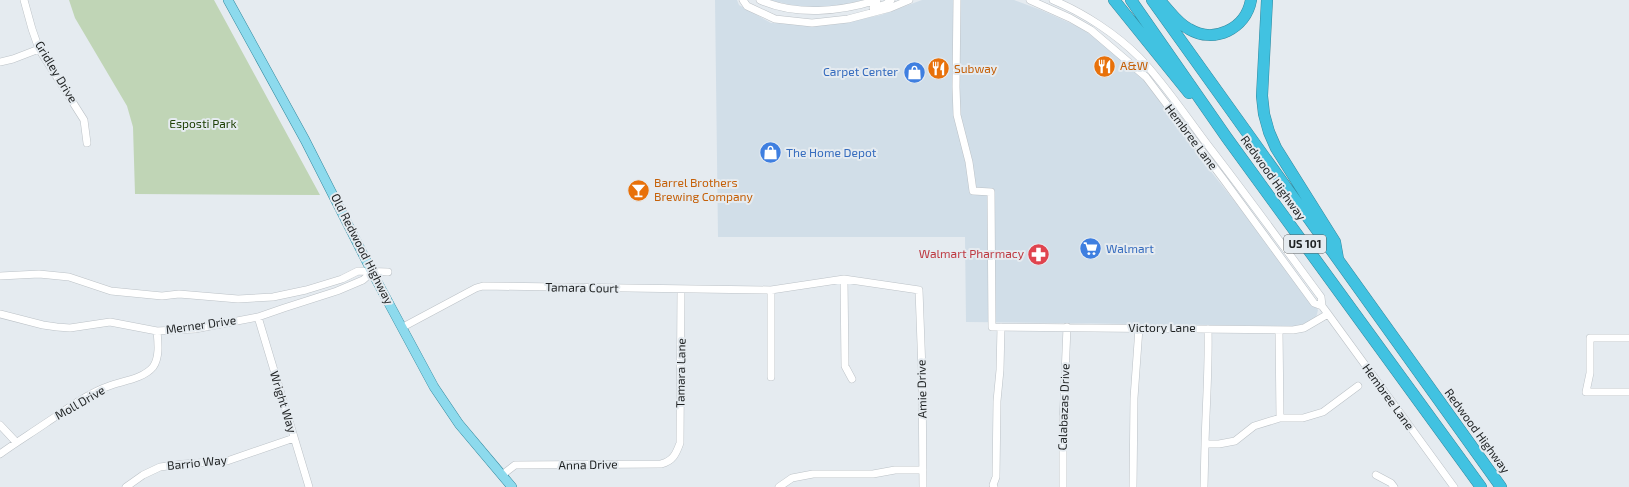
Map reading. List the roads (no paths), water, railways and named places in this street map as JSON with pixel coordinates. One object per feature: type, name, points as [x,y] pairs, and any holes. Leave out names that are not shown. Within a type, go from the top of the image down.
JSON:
[{"type":"highway","points":[[1114,0],[1177,80],[1227,138]]},
{"type":"highway","name":"Redwood Highway","points":[[1131,0],[1227,138],[1481,487]]},
{"type":"highway","name":"Redwood Highway","points":[[1152,0],[1338,262],[1501,487]]},
{"type":"highway","points":[[1160,0],[1183,26],[1196,33],[1210,35],[1224,33],[1237,26],[1243,20],[1251,0]]},
{"type":"highway","points":[[1266,0],[1262,96],[1264,114],[1276,148],[1335,242],[1338,262]]},
{"type":"main road","name":"Old Redwood Highway","points":[[228,0],[314,158],[372,272],[440,397],[459,424],[512,487]]},
{"type":"street","name":"Gridley Drive","points":[[24,0],[32,29],[40,49],[84,120],[86,143]]},
{"type":"street","points":[[743,0],[747,6],[774,19],[812,23],[848,19],[890,8],[909,0]]},
{"type":"street","points":[[760,0],[782,8],[821,11],[862,5],[877,0]]},
{"type":"street","points":[[848,19],[857,12],[886,4],[891,0]]},
{"type":"street","name":"Victory Lane","points":[[957,0],[957,115],[969,162],[974,191],[990,192],[992,327],[1279,330],[1304,328],[1328,314]]},
{"type":"street","name":"Hembree Lane","points":[[1030,0],[1070,18],[1091,30],[1146,77],[1314,303],[1322,306]]},
{"type":"street","name":"Hembree Lane","points":[[1053,0],[1068,6],[1096,22],[1138,57],[1153,74],[1227,170],[1321,297],[1322,306],[1454,487]]},
{"type":"street","points":[[0,62],[40,49]]},
{"type":"street","name":"Merner Drive","points":[[0,276],[39,274],[69,277],[112,291],[162,296],[179,294],[238,299],[273,297],[330,282],[358,271],[388,272]]},
{"type":"street","name":"Merner Drive","points":[[0,314],[43,326],[70,328],[110,322],[158,331],[195,329],[258,317],[337,291],[363,280],[372,272]]},
{"type":"street","points":[[844,279],[845,366],[852,379]]},
{"type":"street","name":"Tamara Court","points":[[403,327],[476,288],[483,286],[771,290],[844,279],[919,290]]},
{"type":"street","name":"Tamara Lane","points":[[675,457],[680,443],[681,289]]},
{"type":"street","points":[[771,290],[771,377]]},
{"type":"street","name":"Amie Drive","points":[[919,290],[922,371],[923,487]]},
{"type":"street","name":"Wright Way","points":[[258,317],[309,487]]},
{"type":"street","points":[[994,487],[993,485],[996,477],[997,401],[1000,370],[1001,327]]},
{"type":"street","name":"Calabazas Drive","points":[[1063,487],[1063,424],[1068,328]]},
{"type":"street","points":[[1133,487],[1134,398],[1139,328]]},
{"type":"street","points":[[1204,487],[1206,392],[1209,361],[1208,329]]},
{"type":"street","points":[[1279,330],[1280,418]]},
{"type":"street","name":"Moll Drive","points":[[0,454],[65,409],[101,389],[139,376],[148,371],[154,366],[157,359],[158,331]]},
{"type":"street","points":[[1629,338],[1590,338],[1590,373],[1586,392],[1629,392]]},
{"type":"street","points":[[1205,444],[1219,444],[1235,441],[1254,426],[1280,418],[1303,418],[1323,412],[1358,386]]},
{"type":"street","points":[[0,426],[16,442]]},
{"type":"street","name":"Barrio Way","points":[[126,487],[143,475],[160,467],[227,461],[294,438]]},
{"type":"street","name":"Anna Drive","points":[[502,475],[515,465],[661,464],[668,462],[675,457]]},
{"type":"street","points":[[779,487],[792,478],[814,474],[873,474],[895,470],[923,470]]},
{"type":"street","points":[[1376,475],[1391,483],[1394,487]]},
{"type":"place","name":"A&W","points":[[1104,66]]},
{"type":"place","name":"Subway","points":[[939,69]]},
{"type":"place","name":"Carpet Center","points":[[914,72]]},
{"type":"place","name":"The Home Depot","points":[[771,153]]},
{"type":"place","name":"Barrel Brothers Brewing Company","points":[[638,190]]},
{"type":"place","name":"Walmart","points":[[1091,249]]},
{"type":"place","name":"Walmart Pharmacy","points":[[1039,254]]},
{"type":"park label","name":"Esposti Park","points":[[203,124]]}]
